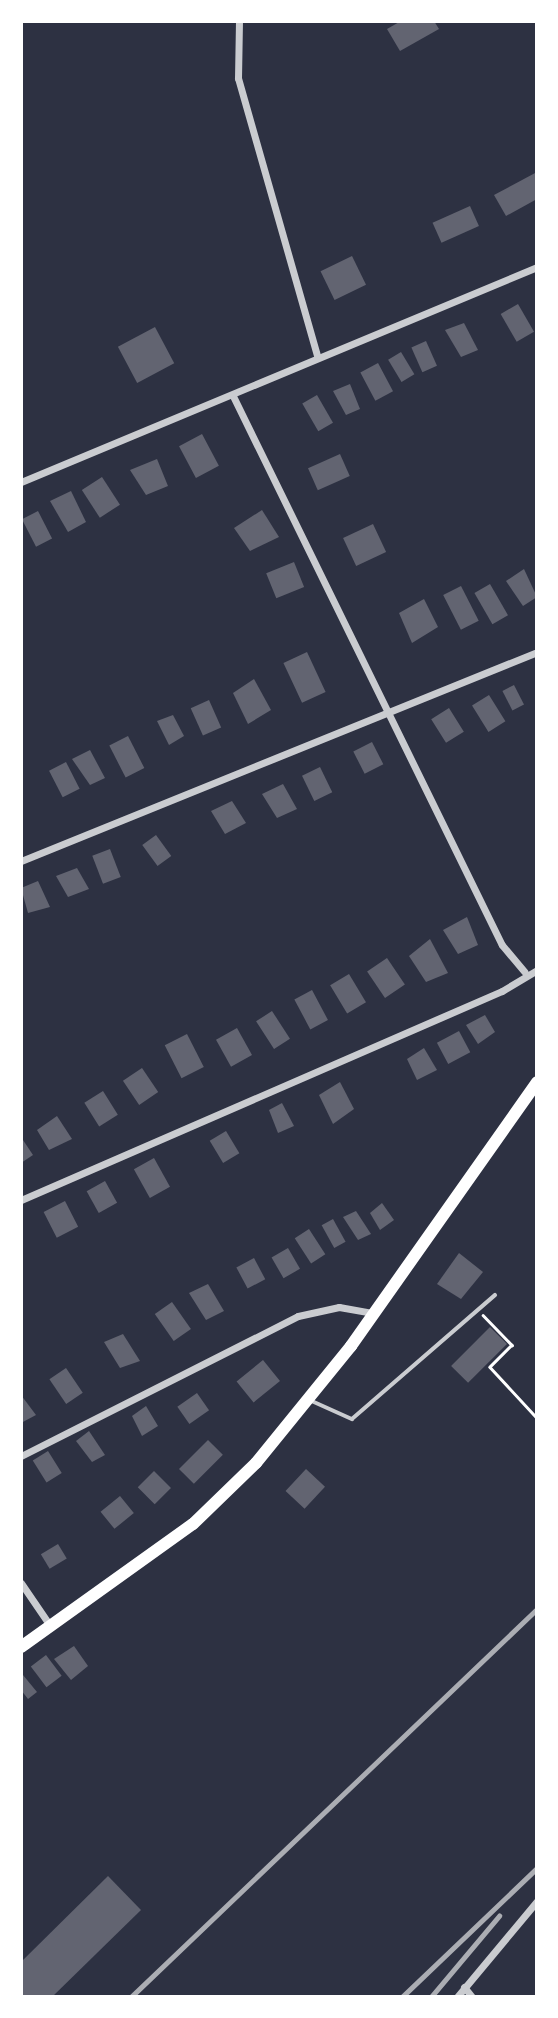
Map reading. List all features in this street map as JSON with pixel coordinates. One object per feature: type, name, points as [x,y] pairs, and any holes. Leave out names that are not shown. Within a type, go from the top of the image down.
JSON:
[{"type":"main road","points":[[21,1647],[193,1524],[310,1401],[537,1082]]},
{"type":"street","points":[[239,21],[238,78],[317,356]]},
{"type":"street","points":[[21,482],[233,396],[317,356],[537,267]]},
{"type":"street","points":[[233,396],[386,714],[502,945],[525,972]]},
{"type":"street","points":[[21,861],[537,652]]},
{"type":"street","points":[[21,1200],[502,991],[525,972],[537,970]]},
{"type":"street","points":[[21,1456],[298,1316],[339,1307],[373,1313]]},
{"type":"street","points":[[21,1583],[51,1627]]},
{"type":"street","points":[[457,1997],[537,1901]]},
{"type":"street","points":[[464,1987],[472,1997]]},
{"type":"lane","points":[[310,1401],[352,1419],[495,1295]]},
{"type":"path","points":[[479,1310],[512,1345],[490,1367],[537,1418]]},
{"type":"building","points":[[401,21],[434,21],[439,29],[400,51],[387,29]]},
{"type":"building","points":[[537,172],[537,199],[506,216],[494,195]]},
{"type":"building","points":[[470,206],[479,226],[441,243],[433,223]]},
{"type":"building","points":[[352,256],[366,285],[335,300],[321,271]]},
{"type":"building","points":[[518,304],[534,332],[517,342],[501,314]]},
{"type":"building","points":[[464,323],[478,350],[461,357],[445,330]]},
{"type":"building","points":[[155,327],[174,363],[137,383],[118,347]]},
{"type":"building","points":[[426,341],[437,366],[422,372],[411,348]]},
{"type":"building","points":[[401,352],[414,374],[402,382],[388,360]]},
{"type":"building","points":[[378,363],[393,391],[375,401],[360,372]]},
{"type":"building","points":[[350,384],[360,409],[346,415],[333,391]]},
{"type":"building","points":[[317,395],[333,423],[318,431],[302,404]]},
{"type":"building","points":[[202,434],[219,466],[196,478],[179,446]]},
{"type":"building","points":[[340,454],[350,476],[318,490],[308,468]]},
{"type":"building","points":[[157,459],[168,486],[146,495],[130,470]]},
{"type":"building","points":[[102,477],[120,505],[100,518],[82,490]]},
{"type":"building","points":[[71,491],[86,522],[68,532],[50,501]]},
{"type":"building","points":[[262,510],[279,537],[250,551],[234,528]]},
{"type":"building","points":[[38,511],[52,539],[36,547],[22,519]]},
{"type":"building","points":[[373,524],[386,552],[356,566],[343,538]]},
{"type":"building","points":[[294,562],[304,587],[276,598],[266,573]]},
{"type":"building","points":[[524,569],[537,597],[523,606],[506,581]]},
{"type":"building","points":[[490,584],[508,615],[492,624],[474,593]]},
{"type":"building","points":[[461,586],[479,621],[461,630],[443,595]]},
{"type":"building","points":[[424,599],[438,627],[412,643],[399,613]]},
{"type":"building","points":[[307,652],[326,692],[302,703],[283,663]]},
{"type":"building","points":[[254,679],[271,710],[248,724],[233,693]]},
{"type":"building","points":[[514,685],[524,705],[512,711],[502,691]]},
{"type":"building","points":[[489,695],[505,721],[488,732],[472,706]]},
{"type":"building","points":[[209,700],[221,727],[203,736],[191,708]]},
{"type":"building","points":[[449,708],[464,732],[446,743],[431,719]]},
{"type":"building","points":[[173,715],[184,736],[169,745],[157,721]]},
{"type":"building","points":[[128,736],[144,768],[126,778],[109,746]]},
{"type":"building","points":[[372,742],[383,764],[365,774],[353,752]]},
{"type":"building","points":[[90,750],[105,778],[90,785],[72,759]]},
{"type":"building","points":[[66,762],[80,789],[63,797],[49,771]]},
{"type":"building","points":[[320,767],[332,792],[314,801],[302,776]]},
{"type":"building","points":[[283,784],[297,809],[277,818],[262,794]]},
{"type":"building","points":[[232,801],[246,823],[225,834],[211,811]]},
{"type":"building","points":[[156,835],[171,856],[158,866],[142,845]]},
{"type":"building","points":[[110,849],[121,877],[103,884],[92,856]]},
{"type":"building","points":[[77,868],[89,889],[68,897],[56,876]]},
{"type":"building","points":[[38,881],[50,907],[28,913],[21,888]]},
{"type":"building","points":[[467,917],[478,945],[458,954],[443,930]]},
{"type":"building","points":[[430,939],[448,973],[426,982],[409,956]]},
{"type":"building","points":[[387,958],[405,985],[385,998],[367,971]]},
{"type":"building","points":[[349,974],[366,1002],[347,1014],[330,985]]},
{"type":"building","points":[[312,990],[328,1020],[310,1029],[294,999]]},
{"type":"building","points":[[272,1011],[290,1039],[274,1049],[256,1021]]},
{"type":"building","points":[[485,1015],[495,1032],[478,1044],[466,1025]]},
{"type":"building","points":[[237,1028],[252,1055],[231,1067],[216,1040]]},
{"type":"building","points":[[459,1031],[470,1052],[448,1064],[437,1043]]},
{"type":"building","points":[[187,1034],[204,1067],[182,1078],[165,1045]]},
{"type":"building","points":[[424,1048],[437,1070],[417,1080],[407,1059]]},
{"type":"building","points":[[142,1068],[158,1092],[139,1105],[123,1081]]},
{"type":"building","points":[[340,1082],[354,1109],[333,1124],[319,1095]]},
{"type":"building","points":[[103,1091],[118,1115],[99,1126],[84,1103]]},
{"type":"building","points":[[282,1103],[294,1126],[278,1133],[269,1110]]},
{"type":"building","points":[[57,1116],[72,1139],[49,1150],[37,1130]]},
{"type":"building","points":[[226,1131],[239,1153],[223,1163],[210,1141]]},
{"type":"building","points":[[21,1137],[33,1155],[21,1163]]},
{"type":"building","points":[[154,1158],[170,1187],[150,1198],[134,1169]]},
{"type":"building","points":[[105,1181],[117,1203],[99,1213],[87,1191]]},
{"type":"building","points":[[65,1201],[78,1227],[57,1238],[44,1212]]},
{"type":"building","points":[[382,1203],[394,1220],[380,1230],[370,1213]]},
{"type":"building","points":[[356,1211],[371,1234],[358,1240],[343,1217]]},
{"type":"building","points":[[333,1219],[346,1242],[334,1248],[322,1225]]},
{"type":"building","points":[[309,1229],[325,1254],[311,1263],[295,1238]]},
{"type":"building","points":[[288,1248],[300,1269],[284,1278],[272,1258]]},
{"type":"building","points":[[459,1253],[483,1272],[461,1299],[437,1284]]},
{"type":"building","points":[[254,1258],[265,1279],[248,1289],[236,1267]]},
{"type":"building","points":[[208,1284],[224,1311],[206,1320],[189,1293]]},
{"type":"building","points":[[172,1302],[191,1329],[174,1341],[155,1314]]},
{"type":"building","points":[[490,1327],[507,1344],[468,1383],[451,1366]]},
{"type":"building","points":[[123,1334],[140,1361],[120,1368],[104,1342]]},
{"type":"building","points":[[263,1360],[280,1381],[254,1402],[237,1381]]},
{"type":"building","points":[[66,1368],[83,1393],[66,1404],[49,1379]]},
{"type":"building","points":[[197,1393],[209,1410],[189,1424],[177,1407]]},
{"type":"building","points":[[21,1395],[36,1415],[21,1423]]},
{"type":"building","points":[[146,1406],[158,1426],[142,1436],[132,1416]]},
{"type":"building","points":[[89,1431],[105,1455],[92,1462],[76,1441]]},
{"type":"building","points":[[208,1440],[223,1455],[194,1484],[179,1469]]},
{"type":"building","points":[[48,1451],[62,1473],[47,1483],[33,1461]]},
{"type":"building","points":[[306,1469],[325,1487],[305,1509],[286,1491]]},
{"type":"building","points":[[154,1471],[171,1488],[155,1504],[138,1487]]},
{"type":"building","points":[[120,1496],[134,1513],[114,1529],[101,1512]]},
{"type":"building","points":[[58,1544],[67,1559],[50,1569],[41,1554]]},
{"type":"building","points":[[74,1646],[88,1666],[71,1680],[54,1659]]},
{"type":"building","points":[[46,1655],[62,1676],[46,1687],[31,1666]]},
{"type":"building","points":[[23,1675],[37,1692],[28,1699],[21,1690]]},
{"type":"building","points":[[108,1876],[141,1910],[52,1997],[21,1997],[21,1962]]},
{"type":"railway","points":[[131,1997],[537,1609]]},
{"type":"railway","points":[[402,1997],[537,1868]]},
{"type":"railway","points":[[431,1997],[499,1916]]}]
